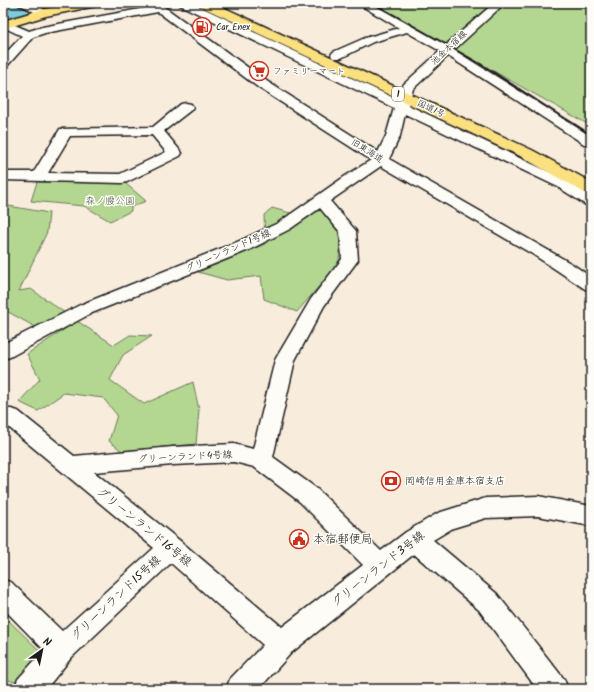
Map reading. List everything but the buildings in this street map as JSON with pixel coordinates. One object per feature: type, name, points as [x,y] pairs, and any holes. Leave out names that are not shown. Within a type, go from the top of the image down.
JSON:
[{"type":"highway","points":[[4,24],[44,13],[92,3]]},
{"type":"highway","name":"国道1号","points":[[214,8],[526,153],[560,163],[591,188]]},
{"type":"highway","name":"国道1号","points":[[214,8],[337,55],[404,97]]},
{"type":"street","points":[[184,3],[214,8],[276,47],[404,97],[563,184],[591,202]]},
{"type":"street","points":[[362,3],[447,50],[590,141]]},
{"type":"street","name":"池金本宿線","points":[[404,97],[447,50],[500,3]]},
{"type":"street","points":[[27,4],[44,13]]},
{"type":"street","points":[[3,63],[29,35],[42,30],[156,6]]},
{"type":"street","name":"旧東海道","points":[[156,6],[212,50],[271,91],[381,160],[591,285]]},
{"type":"street","points":[[4,24],[29,35]]},
{"type":"street","points":[[337,55],[369,40],[407,29]]},
{"type":"street","points":[[276,47],[297,47]]},
{"type":"street","points":[[381,160],[393,136],[404,97]]},
{"type":"street","points":[[38,178],[65,132],[156,131],[186,108]]},
{"type":"street","points":[[3,176],[122,179],[175,153],[156,131]]},
{"type":"street","name":"グリーンランド1号線","points":[[3,352],[86,309],[243,246],[284,226],[349,180],[381,160]]},
{"type":"street","points":[[560,163],[563,184]]},
{"type":"street","points":[[261,460],[286,360],[317,303],[350,260],[348,231],[321,200]]},
{"type":"street","name":"グリーンランド16号線","points":[[3,417],[11,416],[68,465],[171,548],[282,644]]},
{"type":"street","name":"グリーンランド4号線","points":[[68,465],[173,456],[234,453],[261,460],[308,495],[364,548],[380,567]]},
{"type":"street","name":"グリーンランド3号線","points":[[240,689],[282,644],[414,539],[446,520],[486,508],[538,506],[591,516]]},
{"type":"street","points":[[414,539],[488,602],[554,689]]},
{"type":"street","name":"グリーンランド15号線","points":[[28,689],[62,649],[171,548]]},
{"type":"street","points":[[3,591],[62,649]]},
{"type":"green space","points":[[373,3],[591,3],[591,126]]},
{"type":"green space","name":"森ノ腰公園","points":[[37,182],[125,183],[146,201],[131,207],[131,211],[110,221],[84,206],[31,201]]},
{"type":"green space","points":[[3,205],[49,213],[47,232],[19,291],[31,289],[65,313],[37,328],[3,309]]},
{"type":"green space","points":[[272,208],[308,218],[319,208],[340,234],[339,263],[297,312],[264,299],[261,276],[227,280],[198,272],[265,244],[264,215]]},
{"type":"green space","points":[[77,321],[114,345],[130,335],[152,336],[123,355],[110,380],[144,404],[193,382],[199,410],[196,444],[122,451],[109,441],[117,415],[103,398],[64,393],[38,411],[19,402],[40,379],[27,354]]},
{"type":"green space","points":[[3,615],[44,655],[20,684],[3,678]]},
{"type":"waterway","points":[[3,14],[56,3]]},
{"type":"railway","points":[[373,3],[484,66],[562,117]]},
{"type":"railway","points":[[561,116],[591,135]]},
{"type":"place","name":"Car Enex","points":[[202,27]]},
{"type":"place","name":"ファミリーマート","points":[[259,71]]},
{"type":"place","name":"岡崎信用金庫本宿支店","points":[[391,481]]},
{"type":"place","name":"本宿郵便局","points":[[299,539]]}]
